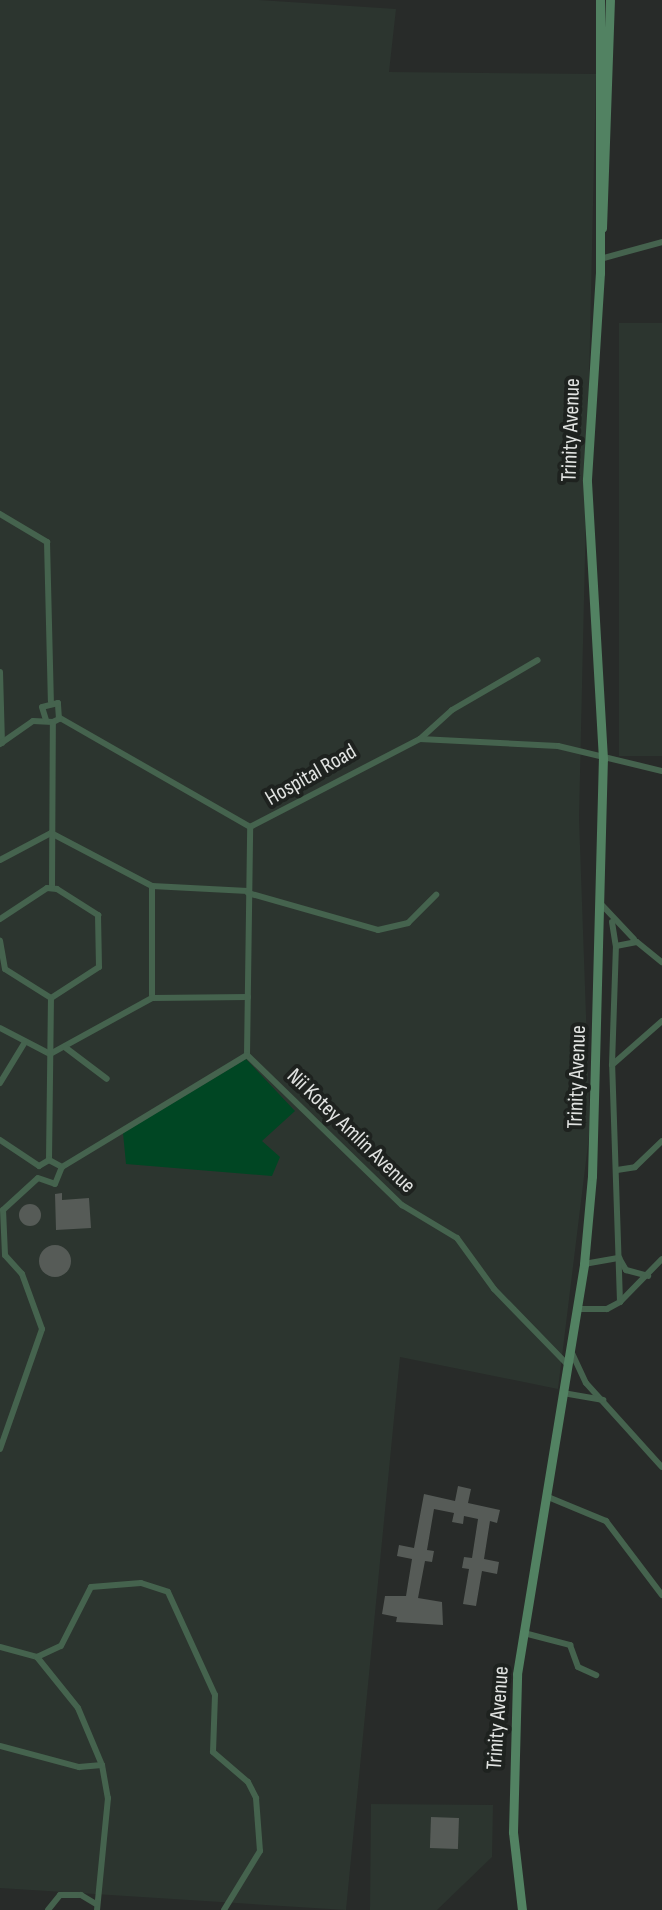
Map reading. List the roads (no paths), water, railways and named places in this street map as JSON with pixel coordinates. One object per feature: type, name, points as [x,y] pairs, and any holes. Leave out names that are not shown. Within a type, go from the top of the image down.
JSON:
[{"type":"street","name":"Trinity Avenue","points":[[522,1910],[511,1757],[524,1633],[584,1264],[601,903],[603,759],[587,486],[600,259],[600,0]]},
{"type":"street","name":"Trinity Avenue","points":[[599,239],[610,0]]},
{"type":"street","points":[[600,259],[662,242]]},
{"type":"street","points":[[0,514],[47,542],[51,701],[55,719],[52,888]]},
{"type":"street","points":[[420,739],[452,710],[538,660]]},
{"type":"street","points":[[0,672],[1,743]]},
{"type":"street","points":[[1,743],[33,721],[51,701]]},
{"type":"street","points":[[41,713],[55,719]]},
{"type":"street","points":[[33,721],[55,719]]},
{"type":"street","name":"Hospital Road","points":[[55,719],[68,722],[250,827],[420,739],[487,738],[558,746],[662,771]]},
{"type":"street","points":[[38,1178],[55,1184],[62,1167],[247,1055],[250,827]]},
{"type":"street","points":[[0,860],[51,833]]},
{"type":"street","points":[[51,833],[152,886],[248,892],[378,930],[401,927],[436,895]]},
{"type":"street","points":[[152,886],[152,998]]},
{"type":"street","points":[[0,919],[52,888]]},
{"type":"street","points":[[51,998],[96,973],[100,961],[98,915],[52,888]]},
{"type":"street","points":[[601,903],[612,922],[618,943],[612,1065],[620,1302]]},
{"type":"street","points":[[612,922],[662,962]]},
{"type":"street","points":[[0,940],[5,969],[51,998]]},
{"type":"street","points":[[618,943],[637,942]]},
{"type":"street","points":[[0,1028],[50,1054],[66,1048],[152,998],[248,997]]},
{"type":"street","points":[[49,1160],[51,998]]},
{"type":"street","points":[[612,1065],[662,1021]]},
{"type":"street","points":[[0,1083],[25,1042]]},
{"type":"street","points":[[66,1048],[107,1079]]},
{"type":"street","name":"Nii Kotey Amlin Avenue","points":[[247,1055],[402,1205],[457,1238],[498,1294],[567,1364]]},
{"type":"street","points":[[0,1140],[39,1166]]},
{"type":"street","points":[[617,1170],[635,1167],[662,1141]]},
{"type":"street","points":[[49,1160],[62,1167]]},
{"type":"street","points":[[39,1166],[49,1160]]},
{"type":"street","points":[[0,1449],[42,1329],[22,1274],[5,1255],[4,1205],[38,1178],[39,1166]]},
{"type":"street","points":[[584,1264],[619,1258]]},
{"type":"street","points":[[619,1258],[626,1270],[648,1276]]},
{"type":"street","points":[[577,1309],[607,1309],[620,1302],[662,1259]]},
{"type":"street","points":[[570,1348],[578,1372],[662,1467]]},
{"type":"street","points":[[563,1393],[607,1402]]},
{"type":"street","points":[[548,1497],[606,1521],[662,1595]]},
{"type":"street","points":[[37,1657],[61,1646],[91,1587],[141,1583],[168,1592],[215,1695],[213,1752],[248,1782],[256,1798],[260,1851],[224,1910]]},
{"type":"street","points":[[524,1633],[570,1645],[578,1667],[596,1675]]},
{"type":"street","points":[[0,1647],[37,1657],[82,1714],[102,1765],[108,1798],[96,1907]]},
{"type":"street","points":[[0,1746],[79,1767],[102,1765]]},
{"type":"street","points":[[48,1910],[60,1895],[81,1895],[96,1907]]}]
